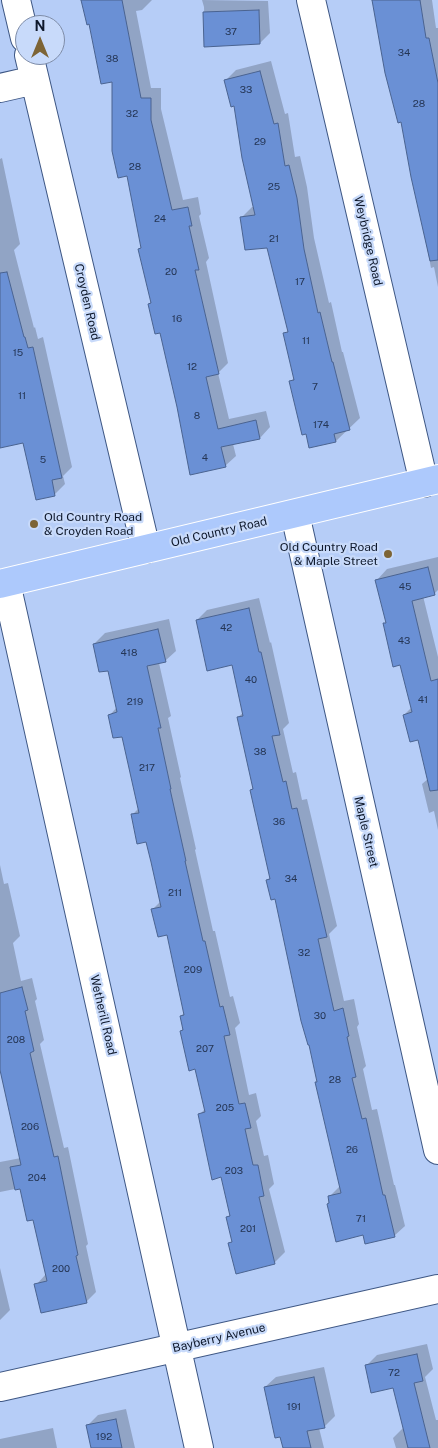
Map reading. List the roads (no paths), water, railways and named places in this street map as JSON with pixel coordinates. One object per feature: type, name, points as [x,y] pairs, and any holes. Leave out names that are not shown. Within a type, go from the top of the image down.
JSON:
[{"type":"main road","name":"Old Country Road","points":[[3,584],[431,481]]},
{"type":"street","points":[[16,0],[20,15]]},
{"type":"street","name":"Weybridge Road","points":[[311,0],[431,481]]},
{"type":"street","points":[[0,88],[32,67]]},
{"type":"street","name":"Croyden Road","points":[[32,67],[146,550]]},
{"type":"street","name":"Maple Street","points":[[295,514],[438,1150]]},
{"type":"street","name":"Wetherill Road","points":[[3,584],[199,1448]]},
{"type":"street","name":"Bayberry Avenue","points":[[0,1387],[438,1289]]},
{"type":"place","name":"Old Country Road & Croyden Road","points":[[34,524]]},
{"type":"place","name":"Old Country Road & Maple Street","points":[[388,554]]}]
